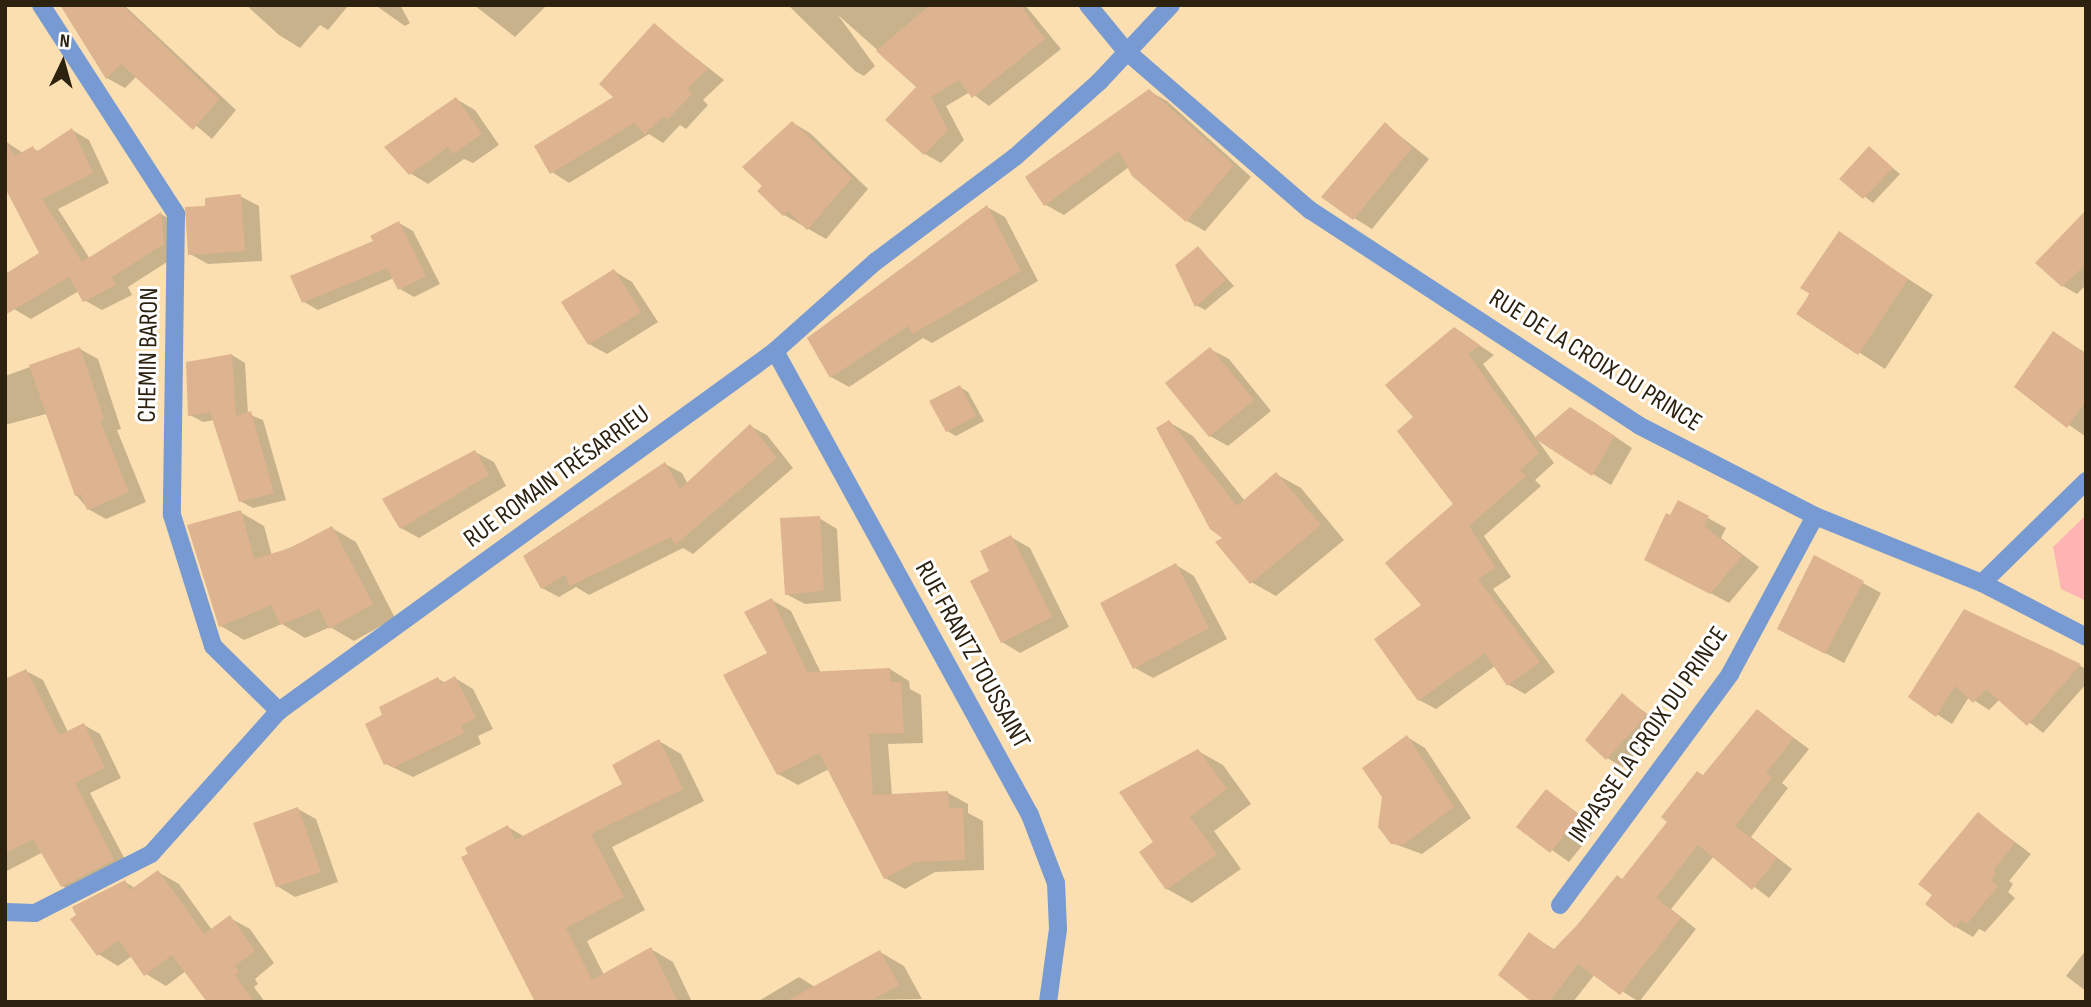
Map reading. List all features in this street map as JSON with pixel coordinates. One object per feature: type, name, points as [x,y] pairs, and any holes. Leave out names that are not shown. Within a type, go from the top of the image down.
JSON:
[{"type":"street","name":"CHEMIN BARON","points":[[41,5],[176,214],[172,515],[213,646],[279,711]]},
{"type":"street","name":"RUE DE LA CROIX DU PRINCE","points":[[1088,5],[1125,50],[1310,210],[1640,426],[1815,516],[1982,583],[2086,637]]},
{"type":"street","name":"RUE ROMAIN TRÉSARRIEU","points":[[5,912],[35,913],[151,854],[279,711],[775,351],[876,262],[1015,157],[1099,82],[1125,50],[1171,5]]},
{"type":"street","name":"RUE FRANTZ TOUSSAINT","points":[[775,351],[1030,815],[1056,883],[1058,929],[1048,1002]]},
{"type":"street","points":[[1982,583],[2086,481]]},
{"type":"street","name":"IMPASSE LA CROIX DU PRINCE","points":[[1560,905],[1730,674],[1815,516]]},
{"type":"shaded area","points":[[2086,515],[2086,601],[2061,589],[2053,547]]},
{"type":"building","points":[[60,5],[122,5],[219,99],[193,130],[121,64],[106,79]]},
{"type":"building","points":[[930,5],[1020,5],[1045,39],[972,98],[959,80],[931,97],[948,130],[924,155],[885,120],[916,87],[876,51]]},
{"type":"building","points":[[654,23],[708,69],[687,89],[692,94],[667,120],[663,116],[645,134],[634,123],[550,174],[534,146],[613,97],[599,84]]},
{"type":"building","points":[[1149,89],[1234,165],[1186,222],[1132,176],[1119,151],[1044,206],[1025,177]]},
{"type":"building","points":[[456,97],[482,134],[453,154],[448,147],[409,175],[384,147]]},
{"type":"building","points":[[792,121],[852,178],[807,230],[788,211],[783,216],[757,191],[762,186],[742,167]]},
{"type":"building","points":[[1385,122],[1412,148],[1353,220],[1321,197]]},
{"type":"building","points":[[72,128],[93,173],[42,199],[82,262],[161,212],[164,244],[112,277],[116,285],[83,302],[69,277],[5,315],[5,274],[39,253],[5,188],[5,140],[15,156],[33,146],[36,152]]},
{"type":"building","points":[[1869,146],[1893,168],[1863,199],[1839,179]]},
{"type":"building","points":[[241,194],[245,251],[188,255],[185,207],[205,206],[205,198]]},
{"type":"building","points":[[987,205],[1021,271],[913,334],[908,326],[830,378],[807,338]]},
{"type":"building","points":[[2086,210],[2086,264],[2062,287],[2035,263]]},
{"type":"building","points":[[399,221],[426,276],[398,290],[387,268],[302,303],[290,276],[373,241],[370,236]]},
{"type":"building","points":[[1839,231],[1908,279],[1858,355],[1796,314],[1810,294],[1800,288]]},
{"type":"building","points":[[1198,246],[1226,280],[1195,307],[1175,265]]},
{"type":"building","points":[[614,269],[641,312],[588,345],[561,302]]},
{"type":"building","points":[[1454,327],[1480,345],[1468,354],[1539,453],[1520,470],[1526,476],[1469,526],[1496,568],[1478,579],[1540,662],[1507,686],[1485,653],[1418,701],[1374,639],[1421,605],[1385,563],[1453,504],[1397,431],[1413,417],[1385,385]]},
{"type":"building","points":[[2053,331],[2086,354],[2086,401],[2067,428],[2014,387]]},
{"type":"building","points":[[80,347],[104,419],[100,420],[129,492],[87,510],[81,494],[75,496],[29,365]]},
{"type":"building","points":[[1210,347],[1254,400],[1209,437],[1165,383]]},
{"type":"building","points":[[232,354],[236,416],[251,411],[274,493],[239,502],[210,412],[188,416],[186,362]]},
{"type":"building","points":[[960,385],[976,416],[946,432],[929,401]]},
{"type":"building","points":[[1570,407],[1615,436],[1592,476],[1534,438]]},
{"type":"building","points":[[1169,420],[1237,506],[1276,472],[1321,525],[1250,584],[1215,542],[1222,538],[1210,529],[1156,428]]},
{"type":"building","points":[[750,424],[777,458],[675,545],[671,537],[570,586],[565,575],[541,589],[523,556],[665,462],[680,489]]},
{"type":"building","points":[[475,450],[489,475],[400,529],[382,499]]},
{"type":"building","points":[[1678,500],[1709,516],[1704,526],[1742,556],[1710,594],[1644,560],[1666,513],[1670,515]]},
{"type":"building","points":[[241,510],[254,559],[290,548],[332,526],[373,604],[329,629],[319,609],[280,625],[271,605],[219,627],[187,525]]},
{"type":"building","points":[[820,516],[824,591],[785,595],[780,518]]},
{"type":"building","points":[[1011,535],[1052,617],[1001,643],[970,581],[989,571],[980,551]]},
{"type":"building","points":[[1814,555],[1864,581],[1825,654],[1777,629]]},
{"type":"building","points":[[1176,563],[1209,628],[1133,669],[1100,603]]},
{"type":"building","points":[[772,598],[807,672],[890,668],[890,682],[901,682],[904,733],[869,734],[873,795],[948,791],[949,808],[963,808],[965,860],[915,862],[884,879],[819,753],[777,775],[723,675],[767,653],[744,612]]},
{"type":"building","points":[[1964,609],[2081,664],[2027,726],[1986,689],[1973,703],[1955,686],[1936,717],[1908,697]]},
{"type":"building","points":[[26,669],[59,735],[84,723],[105,768],[75,783],[114,860],[61,887],[33,839],[5,853],[5,679]]},
{"type":"building","points":[[455,676],[476,718],[461,725],[464,733],[393,768],[390,763],[384,765],[365,724],[382,715],[379,707],[438,677],[441,684]]},
{"type":"building","points":[[1622,693],[1647,715],[1606,760],[1585,740]]},
{"type":"building","points":[[1757,709],[1794,738],[1766,773],[1772,778],[1735,826],[1777,858],[1752,890],[1698,845],[1656,898],[1681,918],[1620,995],[1578,964],[1549,1002],[1532,1002],[1498,975],[1529,932],[1553,950],[1578,924],[1617,875],[1622,879],[1667,822],[1661,817],[1697,771],[1703,775]]},
{"type":"building","points":[[1407,735],[1454,807],[1403,845],[1391,844],[1378,827],[1382,797],[1362,768]]},
{"type":"building","points":[[659,739],[683,789],[591,834],[624,897],[566,928],[592,980],[651,947],[678,1002],[535,1002],[461,857],[468,854],[465,848],[508,825],[515,840],[622,784],[612,765]]},
{"type":"building","points":[[1198,749],[1227,789],[1190,817],[1217,854],[1166,890],[1139,852],[1153,842],[1119,792]]},
{"type":"building","points":[[1546,789],[1580,815],[1550,853],[1516,827]]},
{"type":"building","points":[[298,807],[321,872],[276,887],[253,823]]},
{"type":"building","points":[[1978,812],[2015,843],[1993,870],[1996,873],[1991,880],[1998,886],[1967,924],[1961,920],[1955,928],[1925,904],[1932,895],[1918,884]]},
{"type":"building","points":[[158,870],[204,934],[230,915],[255,951],[235,966],[239,972],[235,975],[254,1002],[207,1002],[172,955],[144,976],[119,940],[97,956],[70,919],[76,915],[72,907],[125,880],[130,890]]},
{"type":"building","points":[[880,950],[899,985],[869,1002],[785,1002]]}]
